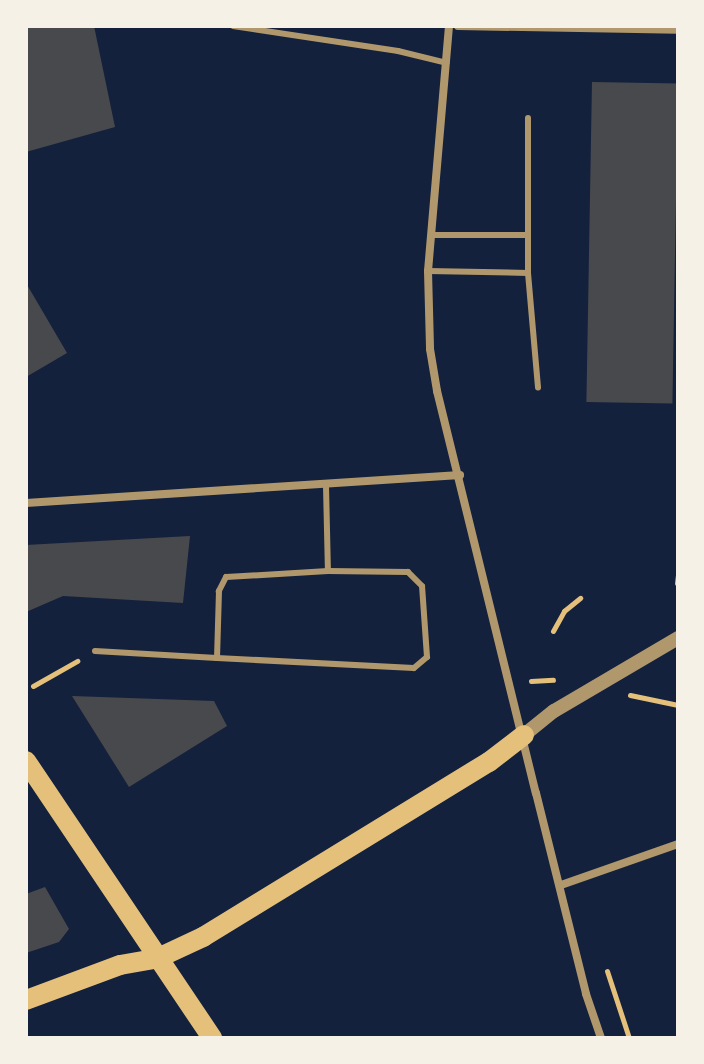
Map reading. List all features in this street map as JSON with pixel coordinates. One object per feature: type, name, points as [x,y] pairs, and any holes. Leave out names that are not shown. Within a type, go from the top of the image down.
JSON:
[{"type":"main road","points":[[26,1000],[120,965],[158,958],[203,937],[489,762],[524,735]]},
{"type":"main road","points":[[26,761],[212,1038]]},
{"type":"street","points":[[449,26],[428,271],[430,349],[437,391],[586,994],[601,1038]]},
{"type":"street","points":[[458,26],[678,30]]},
{"type":"street","points":[[26,503],[460,475]]},
{"type":"street","points":[[524,735],[554,711],[678,638]]},
{"type":"street","points":[[561,885],[678,844]]},
{"type":"lane","points":[[233,26],[398,51],[447,63]]},
{"type":"lane","points":[[528,118],[528,273],[538,388]]},
{"type":"lane","points":[[431,235],[527,235]]},
{"type":"lane","points":[[428,271],[528,273]]},
{"type":"lane","points":[[326,486],[328,571]]},
{"type":"lane","points":[[95,651],[217,658],[414,668],[422,665],[427,657],[428,636],[422,586],[408,572],[328,571],[226,577],[219,591],[217,658]]},
{"type":"path","points":[[677,583],[678,575]]},
{"type":"path","points":[[553,631],[564,611],[580,598]]},
{"type":"path","points":[[33,686],[95,651]]},
{"type":"path","points":[[625,694],[678,705]]},
{"type":"path","points":[[603,958],[629,1038]]},
{"type":"building","points":[[26,26],[94,26],[115,127],[26,152]]},
{"type":"building","points":[[592,82],[678,84],[672,403],[586,402]]},
{"type":"building","points":[[26,283],[67,353],[26,377]]},
{"type":"building","points":[[190,536],[183,603],[63,596],[26,612],[26,545]]},
{"type":"building","points":[[72,696],[214,701],[227,726],[129,787]]},
{"type":"building","points":[[45,887],[69,929],[59,942],[26,953],[26,894]]}]
